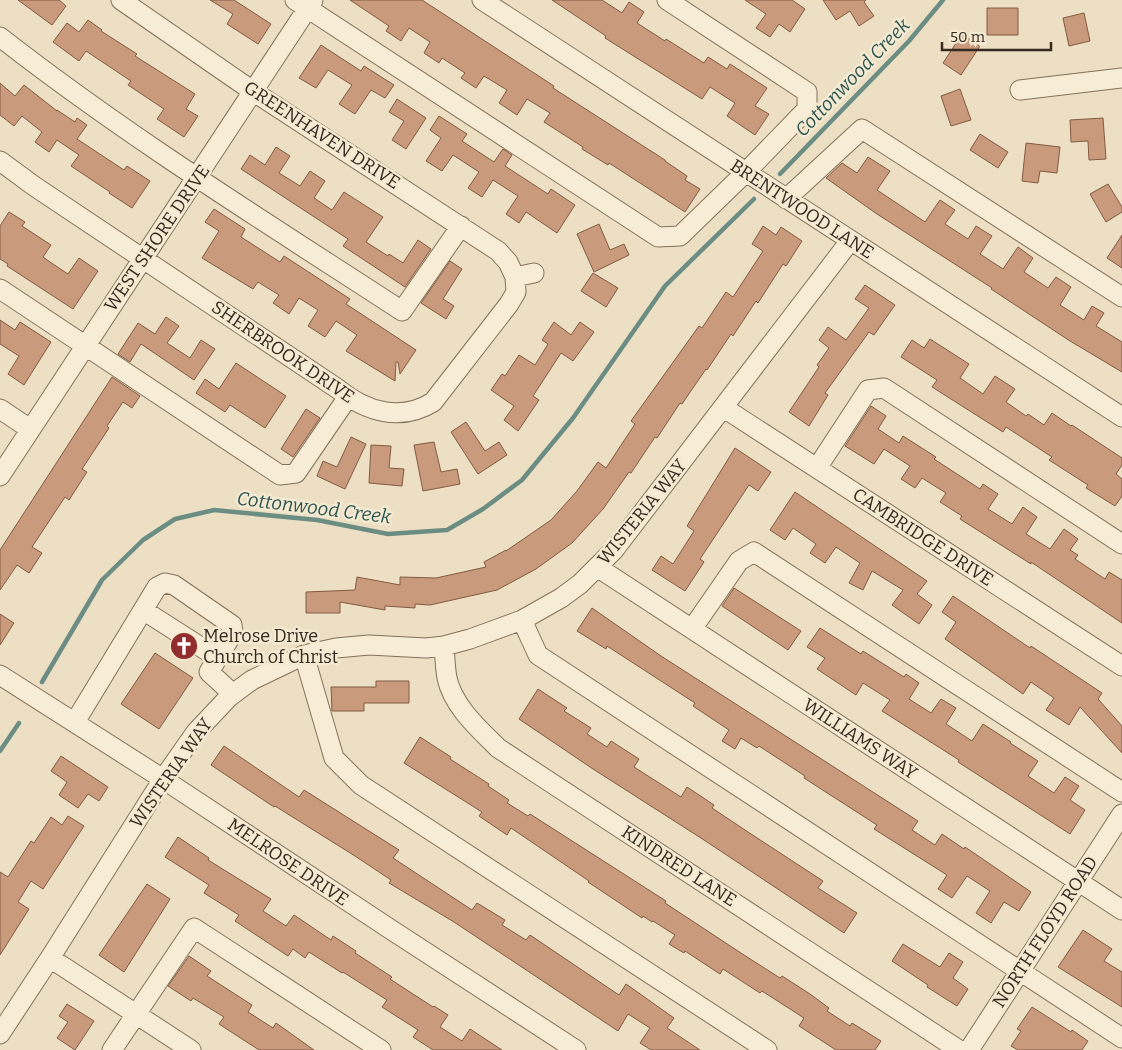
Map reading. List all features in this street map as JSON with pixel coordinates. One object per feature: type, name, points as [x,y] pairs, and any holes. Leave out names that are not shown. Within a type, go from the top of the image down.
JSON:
[{"type":"street","name":"GREENHAVEN DRIVE","points":[[121,0],[254,92],[498,251],[508,262],[515,277]]},
{"type":"street","name":"BRENTWOOD LANE","points":[[482,0],[1122,417]]},
{"type":"street","points":[[305,3],[658,237],[680,236],[807,109],[807,92],[667,0]]},
{"type":"street","name":"WEST SHORE DRIVE","points":[[0,476],[254,92],[305,3]]},
{"type":"street","points":[[0,37],[47,74],[402,312],[461,226]]},
{"type":"street","points":[[1020,90],[1122,78]]},
{"type":"street","points":[[786,199],[862,129],[1122,297]]},
{"type":"street","name":"SHERBROOK DRIVE","points":[[0,161],[143,260],[348,397],[365,407],[393,414],[408,413],[422,409],[433,402],[509,304],[516,292],[515,277]]},
{"type":"street","name":"WISTERIA WAY","points":[[0,1034],[163,779],[196,732],[233,694],[252,680],[304,655],[336,648],[369,645],[426,648],[444,646],[470,639],[522,620],[561,598],[580,584],[614,550],[850,241]]},
{"type":"street","points":[[515,277],[534,273]]},
{"type":"street","points":[[0,289],[280,475],[296,473],[348,397]]},
{"type":"street","points":[[817,468],[868,390],[884,388],[1122,544]]},
{"type":"street","name":"CAMBRIDGE DRIVE","points":[[724,408],[1122,666]]},
{"type":"street","points":[[0,409],[30,429]]},
{"type":"street","points":[[692,629],[739,561],[754,552],[1122,792]]},
{"type":"street","name":"WILLIAMS WAY","points":[[597,567],[1122,910]]},
{"type":"street","points":[[75,722],[160,584],[170,583],[174,585],[232,625],[233,633],[209,672],[233,694]]},
{"type":"street","points":[[143,610],[218,658]]},
{"type":"street","points":[[522,620],[538,655],[1122,1038]]},
{"type":"street","name":"KINDRED LANE","points":[[444,646],[447,679],[459,704],[474,725],[498,748],[959,1050]]},
{"type":"street","points":[[304,655],[334,758],[361,785],[767,1050]]},
{"type":"street","name":"MELROSE DRIVE","points":[[0,675],[163,779],[576,1050]]},
{"type":"street","name":"NORTH FLOYD ROAD","points":[[969,1050],[1122,814]]},
{"type":"street","points":[[112,1050],[194,928],[381,1050]]},
{"type":"street","points":[[50,958],[191,1050]]},
{"type":"building","points":[[18,0],[59,0],[66,6],[52,25]]},
{"type":"building","points":[[210,0],[234,0],[271,24],[258,44],[227,24],[233,14]]},
{"type":"building","points":[[350,0],[422,0],[665,160],[687,176],[685,180],[700,189],[685,212],[609,163],[608,165],[582,149],[583,147],[544,122],[550,113],[527,99],[517,115],[499,103],[507,90],[484,76],[476,88],[461,78],[465,73],[442,58],[439,63],[424,53],[430,42],[409,28],[401,41],[386,31],[389,26]]},
{"type":"building","points":[[552,0],[602,0],[622,13],[629,2],[644,12],[637,23],[665,41],[666,39],[704,63],[708,57],[727,69],[730,64],[767,88],[755,106],[769,114],[755,135],[727,116],[735,103],[710,87],[702,99],[605,38],[606,36]]},
{"type":"building","points":[[745,0],[792,0],[805,9],[790,32],[779,24],[770,37],[756,28],[766,14]]},
{"type":"building","points":[[823,0],[866,0],[864,2],[874,16],[859,26],[850,11],[836,20]]},
{"type":"building","points":[[987,8],[1018,8],[1018,35],[987,35]]},
{"type":"building","points":[[1084,13],[1090,41],[1069,46],[1063,18]]},
{"type":"building","points":[[88,20],[101,31],[137,54],[135,56],[195,94],[186,109],[198,116],[184,137],[157,119],[164,109],[128,85],[131,81],[86,51],[79,61],[53,42],[67,23],[79,32]]},
{"type":"building","points":[[962,34],[980,46],[961,75],[943,63]]},
{"type":"building","points":[[321,45],[361,71],[364,66],[394,85],[385,98],[371,90],[355,114],[339,104],[352,85],[328,70],[316,88],[299,78]]},
{"type":"building","points":[[0,83],[15,96],[24,85],[57,111],[75,122],[77,118],[87,125],[77,139],[124,170],[127,166],[150,181],[132,208],[71,166],[79,155],[57,140],[49,152],[35,142],[42,132],[22,116],[14,126],[0,115]]},
{"type":"building","points":[[960,89],[971,120],[951,126],[941,96]]},
{"type":"building","points":[[397,99],[426,118],[406,149],[392,140],[404,121],[389,112]]},
{"type":"building","points":[[439,116],[467,134],[462,141],[494,162],[503,149],[512,155],[505,166],[548,194],[551,189],[575,205],[557,233],[526,212],[519,223],[506,214],[518,196],[493,180],[482,197],[468,188],[479,172],[453,155],[442,171],[426,161],[441,138],[430,130]]},
{"type":"building","points":[[1103,118],[1106,159],[1089,160],[1088,141],[1071,142],[1070,120]]},
{"type":"building","points":[[980,134],[1008,152],[998,168],[970,150]]},
{"type":"building","points":[[1026,143],[1060,147],[1057,173],[1040,171],[1038,183],[1022,181]]},
{"type":"building","points":[[276,147],[290,156],[279,173],[300,186],[310,171],[325,181],[314,198],[332,210],[344,192],[383,217],[366,242],[403,263],[418,240],[431,249],[405,287],[343,246],[348,239],[241,169],[250,155],[265,165]]},
{"type":"building","points":[[868,157],[890,171],[877,190],[925,222],[940,200],[955,210],[945,224],[968,239],[976,226],[992,236],[980,254],[1003,269],[1018,247],[1033,258],[1024,272],[1048,288],[1056,277],[1071,287],[1060,305],[1084,320],[1092,306],[1104,313],[1096,326],[1122,342],[1122,372],[1070,341],[877,214],[826,178],[842,163],[857,173]]},
{"type":"building","points":[[1108,184],[1122,207],[1122,212],[1106,222],[1090,194]]},
{"type":"building","points":[[214,209],[245,229],[241,237],[280,262],[284,256],[350,299],[346,304],[416,350],[400,374],[398,362],[396,362],[395,381],[346,351],[357,335],[336,321],[325,337],[308,326],[318,310],[299,298],[289,314],[273,303],[279,295],[258,282],[253,289],[202,258],[219,231],[205,222]]},
{"type":"building","points":[[9,212],[25,222],[22,226],[51,245],[43,257],[68,274],[79,258],[98,271],[73,309],[7,266],[8,264],[0,259],[0,226]]},
{"type":"building","points":[[599,224],[610,250],[624,244],[629,255],[594,272],[577,234]]},
{"type":"building","points":[[763,226],[776,235],[781,227],[802,241],[786,266],[783,264],[758,303],[756,301],[733,336],[731,334],[682,404],[680,403],[631,473],[629,472],[603,509],[572,543],[536,569],[497,590],[430,605],[415,604],[415,608],[385,606],[385,610],[340,602],[340,613],[306,613],[306,592],[355,590],[357,577],[400,585],[400,577],[436,578],[486,567],[484,562],[506,551],[551,520],[577,491],[598,462],[606,468],[635,424],[631,421],[699,326],[702,328],[726,292],[733,297],[763,251],[752,244]]},
{"type":"building","points":[[1122,235],[1122,268],[1107,258]]},
{"type":"building","points":[[450,261],[462,269],[443,299],[454,306],[446,319],[421,303]]},
{"type":"building","points":[[593,273],[618,288],[606,307],[581,291]]},
{"type":"building","points":[[865,285],[895,305],[874,335],[869,332],[825,393],[828,395],[809,426],[789,412],[819,367],[817,365],[829,348],[819,340],[828,327],[846,340],[869,308],[855,299]]},
{"type":"building","points":[[166,317],[179,326],[167,343],[190,358],[201,340],[215,349],[194,380],[141,344],[130,362],[118,354],[138,323],[155,334]]},
{"type":"building","points":[[0,320],[15,330],[20,322],[51,342],[24,385],[8,374],[19,356],[0,344]]},
{"type":"building","points":[[554,322],[571,335],[580,322],[594,332],[573,361],[561,353],[533,396],[539,400],[518,431],[504,420],[514,406],[491,390],[502,374],[505,376],[519,355],[535,365],[548,344],[542,340]]},
{"type":"building","points":[[930,339],[969,364],[960,378],[983,394],[995,376],[1015,389],[1006,402],[1026,416],[1028,414],[1044,425],[1052,413],[1122,458],[1122,465],[1116,474],[1122,479],[1122,496],[1115,506],[1086,488],[1088,485],[1049,460],[1052,457],[1006,427],[1003,432],[932,387],[937,380],[901,357],[912,340],[924,348]]},
{"type":"building","points":[[236,363],[286,396],[265,428],[230,405],[225,412],[196,393],[205,379],[219,389]]},
{"type":"building","points":[[112,377],[140,396],[132,408],[123,402],[107,426],[109,428],[82,469],[87,472],[69,500],[65,497],[32,547],[42,553],[29,573],[17,565],[0,590],[0,550]]},
{"type":"building","points":[[871,406],[886,416],[878,429],[899,443],[903,436],[980,489],[983,484],[998,494],[988,509],[1012,524],[1023,507],[1037,517],[1026,534],[1050,549],[1064,529],[1078,539],[1070,550],[1078,555],[1075,559],[1105,579],[1109,572],[1122,580],[1122,623],[1031,562],[1031,564],[960,519],[962,516],[940,502],[946,493],[922,478],[915,488],[901,479],[910,466],[884,449],[874,464],[845,446]]},
{"type":"building","points":[[306,409],[320,418],[293,457],[281,449]]},
{"type":"building","points":[[466,422],[485,451],[499,442],[507,455],[478,474],[451,432]]},
{"type":"building","points":[[351,437],[366,444],[345,489],[317,476],[323,461],[337,467]]},
{"type":"building","points":[[434,442],[441,472],[457,469],[460,484],[423,491],[414,445]]},
{"type":"building","points":[[371,445],[391,446],[389,468],[404,469],[402,486],[369,483]]},
{"type":"building","points":[[735,448],[771,472],[758,491],[749,485],[700,559],[704,562],[685,591],[652,570],[661,556],[673,564],[694,531],[687,526]]},
{"type":"building","points":[[795,492],[927,581],[917,594],[932,605],[919,624],[892,605],[903,590],[872,571],[863,590],[849,583],[860,563],[836,547],[825,563],[810,553],[816,544],[793,528],[785,540],[770,530]]},
{"type":"building","points":[[734,588],[801,631],[788,650],[722,606]]},
{"type":"building","points":[[953,596],[1030,648],[1031,646],[1102,693],[1098,699],[1122,726],[1122,753],[1080,707],[1069,725],[1046,710],[1054,698],[1031,682],[1023,694],[945,639],[956,622],[942,612]]},
{"type":"building","points":[[592,608],[661,656],[918,821],[912,830],[935,845],[942,834],[964,849],[965,847],[1031,892],[1019,911],[1004,902],[991,923],[976,913],[990,891],[967,876],[952,898],[938,889],[947,875],[874,829],[877,825],[804,778],[805,776],[759,746],[757,748],[741,738],[735,749],[722,741],[729,730],[693,706],[695,703],[607,646],[606,649],[577,631]]},
{"type":"building","points":[[0,614],[14,623],[0,645]]},
{"type":"building","points":[[820,628],[861,654],[863,651],[904,677],[906,674],[919,683],[909,699],[931,713],[941,699],[956,708],[946,724],[972,741],[983,724],[1038,761],[1028,776],[1054,793],[1065,777],[1079,786],[1070,800],[1085,810],[1070,834],[882,711],[890,700],[863,683],[856,695],[817,669],[825,658],[807,647]]},
{"type":"building","name":"Melrose Drive Church of Christ","points":[[155,653],[193,678],[159,729],[121,704]]},
{"type":"building","points":[[376,681],[409,681],[409,703],[364,703],[364,711],[332,711],[331,687],[376,687]]},
{"type":"building","points":[[538,689],[567,708],[564,711],[591,728],[587,734],[607,747],[611,741],[639,759],[634,767],[681,797],[687,787],[714,805],[712,808],[823,881],[818,888],[857,913],[844,933],[519,719]]},
{"type":"building","points":[[420,737],[489,784],[488,786],[509,800],[507,803],[528,816],[530,814],[666,901],[665,903],[744,955],[810,994],[829,1008],[827,1011],[850,1026],[852,1023],[881,1041],[875,1050],[836,1050],[799,1026],[804,1018],[723,969],[720,974],[685,951],[684,953],[669,944],[675,935],[653,921],[643,916],[642,918],[511,828],[507,835],[479,816],[482,812],[404,763]]},
{"type":"building","points":[[224,746],[299,797],[304,790],[399,850],[393,858],[472,910],[477,903],[505,920],[502,925],[526,940],[530,935],[619,995],[626,984],[674,1018],[667,1028],[700,1050],[651,1050],[640,1043],[650,1028],[628,1014],[618,1031],[454,922],[389,883],[391,880],[355,856],[274,807],[211,765]]},
{"type":"building","points":[[61,756],[108,787],[99,801],[88,794],[78,808],[59,795],[67,782],[51,771]]},
{"type":"building","points":[[68,816],[84,826],[43,889],[31,881],[18,902],[29,909],[0,955],[0,872],[8,877],[31,841],[34,843],[51,817],[62,825]]},
{"type":"building","points":[[178,837],[209,858],[208,860],[271,899],[263,911],[286,926],[294,915],[331,940],[333,936],[392,977],[390,979],[448,1015],[440,1027],[462,1041],[470,1029],[502,1050],[433,1050],[413,1037],[418,1030],[382,1007],[387,1000],[309,952],[305,958],[293,949],[288,956],[235,921],[239,915],[204,893],[209,885],[165,857]]},
{"type":"building","points":[[147,884],[170,899],[124,972],[99,955]]},
{"type":"building","points":[[1083,930],[1112,949],[1104,961],[1122,972],[1122,1007],[1058,967]]},
{"type":"building","points":[[903,944],[940,967],[949,953],[963,962],[953,978],[968,989],[957,1006],[892,961]]},
{"type":"building","points":[[189,956],[211,971],[207,976],[252,1005],[248,1012],[273,1028],[276,1023],[314,1050],[259,1050],[219,1024],[224,1017],[193,998],[191,1001],[168,986]]},
{"type":"building","points":[[67,1004],[94,1021],[75,1050],[57,1038],[68,1022],[59,1016]]},
{"type":"building","points":[[1032,1007],[1088,1041],[1082,1050],[1018,1050],[1011,1046],[1021,1031],[1017,1029]]},
{"type":"waterway","name":"Cottonwood Creek","points":[[780,174],[909,41],[943,0]]},
{"type":"waterway","name":"Cottonwood Creek","points":[[42,682],[102,580],[143,540],[175,519],[214,510],[317,520],[388,534],[447,530],[483,509],[522,480],[573,418],[665,286],[754,199]]},
{"type":"waterway","name":"Cottonwood Creek","points":[[0,751],[19,723]]},
{"type":"place","name":"Melrose Drive Church of Christ","points":[[184,646]]}]
